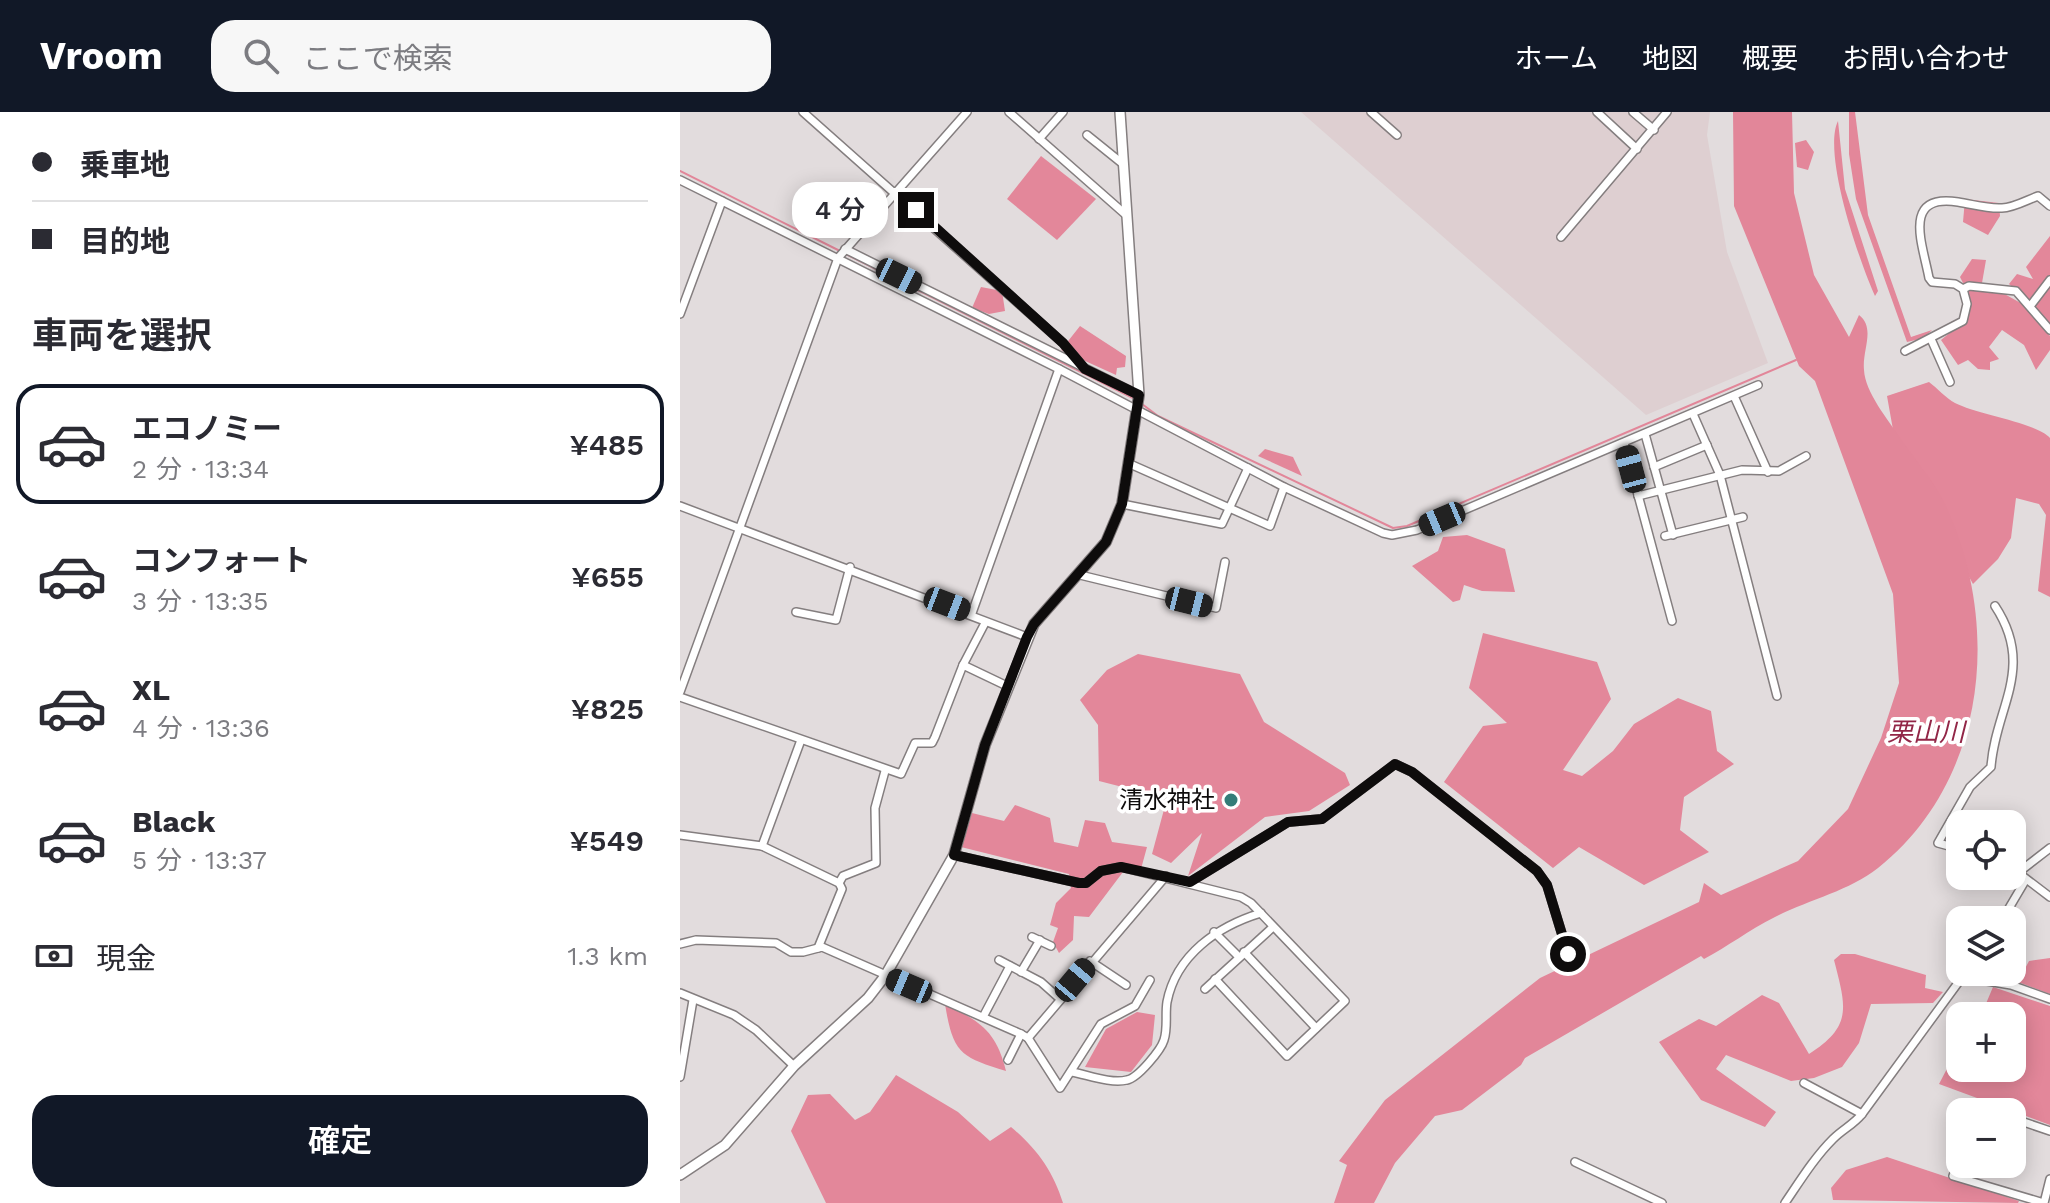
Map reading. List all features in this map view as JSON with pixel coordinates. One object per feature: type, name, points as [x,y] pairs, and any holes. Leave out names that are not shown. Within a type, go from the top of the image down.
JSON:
[{"type":"street","points":[[803,112],[1063,343],[1085,369]]},
{"type":"street","points":[[967,112],[838,258],[680,694],[885,771],[901,774],[915,743],[932,743],[963,665],[985,623]]},
{"type":"street","points":[[1009,112],[1125,214]]},
{"type":"street","points":[[1039,139],[1063,112]]},
{"type":"street","points":[[681,1171],[725,1145],[794,1066],[868,998],[885,976],[954,855],[985,745],[1027,637],[1034,624],[1106,542],[1122,504],[1139,395],[1120,112]]},
{"type":"street","points":[[1371,112],[1397,135]]},
{"type":"street","points":[[1597,112],[1637,149]]},
{"type":"street","points":[[1633,112],[1654,130]]},
{"type":"street","points":[[1561,237],[1667,112]]},
{"type":"street","points":[[1087,135],[1123,164]]},
{"type":"street","points":[[680,180],[1059,369],[1284,487],[1383,533],[1405,534],[1758,385]]},
{"type":"street","points":[[1905,351],[1963,321],[1967,304],[1963,289],[1955,284],[1932,282],[1929,278],[1918,224],[1921,211],[1929,204],[1954,201],[2004,209],[2038,196],[2050,206]]},
{"type":"street","points":[[680,314],[722,201]]},
{"type":"street","points":[[845,249],[1139,395]]},
{"type":"street","points":[[2031,305],[2050,280]]},
{"type":"street","points":[[1963,289],[1969,286],[2016,291],[2050,330]]},
{"type":"street","points":[[1931,339],[1950,382]]},
{"type":"street","points":[[972,613],[1059,369]]},
{"type":"street","points":[[1734,396],[1768,472]]},
{"type":"street","points":[[1693,414],[1720,475],[1777,696]]},
{"type":"street","points":[[1645,434],[1661,490],[1669,536],[1743,517]]},
{"type":"street","points":[[1624,443],[1672,621]]},
{"type":"street","points":[[1654,467],[1707,445]]},
{"type":"street","points":[[1638,496],[1742,470],[1779,471],[1806,456]]},
{"type":"street","points":[[1130,464],[1270,526],[1284,487]]},
{"type":"street","points":[[1122,504],[1222,524],[1248,468]]},
{"type":"street","points":[[680,506],[972,613],[985,623],[1027,637]]},
{"type":"street","points":[[1080,575],[1216,608],[1225,562]]},
{"type":"street","points":[[796,612],[836,620],[850,567]]},
{"type":"street","points":[[1957,810],[1970,787],[1991,767],[1993,741],[2007,710],[2014,656],[1995,606]]},
{"type":"street","points":[[963,665],[1007,686]]},
{"type":"street","points":[[762,846],[801,740]]},
{"type":"street","points":[[1190,882],[1288,822],[1322,819],[1395,764],[1412,772],[1537,871],[1547,885],[1568,954]]},
{"type":"street","points":[[839,883],[843,876],[876,863],[875,808],[885,771]]},
{"type":"street","points":[[1946,829],[1938,843],[1946,845]]},
{"type":"street","points":[[680,835],[762,846],[839,883],[842,889],[818,948]]},
{"type":"street","points":[[2026,864],[2050,848]]},
{"type":"street","points":[[954,855],[1079,883],[1086,883],[1101,871],[1121,867],[1241,897],[1261,913],[1345,1001],[1287,1056],[1215,979]]},
{"type":"street","points":[[1008,1060],[1025,1036],[1166,876]]},
{"type":"street","points":[[2026,882],[2050,897]]},
{"type":"street","points":[[1072,1072],[1115,1080],[1135,1076],[1164,1042],[1168,998],[1186,962],[1214,932],[1261,913]]},
{"type":"street","points":[[1205,989],[1273,927]]},
{"type":"street","points":[[1214,932],[1242,954],[1316,1028]]},
{"type":"street","points":[[1021,972],[1036,938],[1051,946]]},
{"type":"street","points":[[680,944],[696,940],[776,943],[791,952],[818,948],[1025,1036],[1055,1085],[1060,1088],[1101,1024],[1135,1006],[1150,980]]},
{"type":"street","points":[[999,960],[1059,998]]},
{"type":"street","points":[[1090,961],[1126,985]]},
{"type":"street","points":[[983,1017],[1010,966]]},
{"type":"street","points":[[1785,1203],[1819,1155],[1862,1114],[1956,986]]},
{"type":"street","points":[[2014,986],[2050,999]]},
{"type":"street","points":[[680,993],[734,1015],[756,1030],[794,1066]]},
{"type":"street","points":[[680,1077],[693,1000]]},
{"type":"street","points":[[1804,1083],[1862,1114]]},
{"type":"street","points":[[2026,1123],[2050,1131]]},
{"type":"street","points":[[1575,1162],[1662,1203]]},
{"type":"street","points":[[1960,1178],[2044,1203],[2050,1179]]},
{"type":"shaded area","points":[[1301,112],[1710,112],[1707,135],[1727,252],[1768,363],[1646,415]]},
{"type":"shaded area","points":[[1849,112],[1855,112],[1868,215],[1911,337],[1932,330],[1924,338],[1907,342],[1856,199],[1849,154]]},
{"type":"shaded area","points":[[1838,121],[1845,189],[1878,291],[1875,296],[1852,235],[1839,182],[1834,137]]},
{"type":"shaded area","points":[[1806,140],[1814,152],[1808,170],[1797,167],[1795,143]]},
{"type":"shaded area","points":[[1041,156],[1096,199],[1057,240],[1007,199]]},
{"type":"shaded area","points":[[1965,199],[1999,203],[2000,216],[1988,235],[1963,222]]},
{"type":"shaded area","points":[[2050,236],[2050,324],[2009,284],[2017,274],[2033,279],[2026,267]]},
{"type":"shaded area","points":[[1972,259],[1986,260],[1982,283],[1963,283],[1960,277]]},
{"type":"shaded area","points":[[981,287],[1002,291],[1005,311],[989,314],[972,308]]},
{"type":"shaded area","points":[[1968,290],[1999,291],[2028,307],[2050,336],[2050,350],[2036,370],[2024,345],[2002,330],[1989,347],[1999,359],[1990,362],[1990,370],[1978,369],[1968,360],[1958,365],[1941,340],[1968,318]]},
{"type":"shaded area","points":[[1080,326],[1126,356],[1125,367],[1117,368],[1116,375],[1061,350]]},
{"type":"shaded area","points":[[1929,382],[1955,403],[2020,423],[2050,438],[2050,597],[2038,591],[2046,515],[2039,504],[2016,498],[2011,538],[1998,559],[1973,584],[1895,441],[1887,396]]},
{"type":"shaded area","points":[[1265,449],[1293,457],[1302,476],[1258,456]]},
{"type":"shaded area","points":[[1467,535],[1505,549],[1515,592],[1482,591],[1464,585],[1460,600],[1453,602],[1412,566],[1438,551],[1443,537]]},
{"type":"shaded area","points":[[1483,633],[1597,662],[1611,699],[1563,770],[1582,776],[1613,751],[1634,724],[1678,698],[1711,711],[1717,751],[1734,764],[1684,797],[1680,830],[1709,852],[1644,885],[1579,847],[1553,868],[1444,782],[1483,726],[1507,723],[1469,688]]},
{"type":"shaded area","points":[[1138,654],[1240,674],[1264,722],[1345,773],[1350,785],[1309,811],[1265,817],[1188,876],[1202,833],[1171,863],[1152,854],[1169,791],[1142,792],[1099,781],[1098,725],[1080,700],[1107,670]]},
{"type":"shaded area","points":[[1015,805],[1050,818],[1054,842],[1078,847],[1085,820],[1105,823],[1112,842],[1147,847],[1141,869],[1123,872],[1089,917],[1074,916],[1073,940],[1059,953],[1053,942],[1058,928],[1050,925],[1056,903],[1071,888],[1069,874],[961,847],[972,813],[1004,821]]},
{"type":"shaded area","points":[[1841,954],[1855,954],[1926,975],[1925,988],[1943,992],[1933,1003],[1871,1004],[1859,1043],[1842,1067],[1814,1078],[1791,1081],[1726,1055],[1716,1069],[1776,1112],[1765,1127],[1701,1100],[1659,1042],[1699,1019],[1716,1026],[1762,995],[1779,1003],[1809,1054],[1833,1034],[1839,1024],[1843,1003],[1834,960]]},
{"type":"shaded area","points":[[2050,958],[2050,994],[2026,985],[2029,961]]},
{"type":"shaded area","points":[[1993,987],[2050,1006],[2050,1125],[2026,1116],[2026,1098],[1977,1098],[1939,1084],[1946,1071],[1946,1082],[2026,1082],[2026,1002],[1987,1002]]},
{"type":"shaded area","points":[[945,1004],[985,1029],[997,1046],[1006,1071],[978,1062],[961,1051],[951,1033]]},
{"type":"shaded area","points":[[1137,1012],[1155,1015],[1152,1045],[1131,1072],[1085,1067],[1106,1029]]},
{"type":"shaded area","points":[[896,1075],[958,1112],[990,1141],[1011,1127],[1043,1161],[1063,1203],[826,1203],[791,1131],[808,1095],[830,1094],[855,1120],[870,1112]]},
{"type":"shaded area","points":[[1887,1157],[2019,1201],[1833,1200],[1831,1188],[1846,1170]]},
{"type":"water","name":"栗山川","points":[[1733,112],[1792,112],[1794,193],[1814,275],[1849,337],[1859,315],[1864,320],[1868,333],[1864,370],[1868,387],[1884,415],[1941,495],[1963,551],[1974,600],[1978,649],[1974,699],[1962,746],[1942,791],[1915,832],[1878,868],[1841,889],[1775,917],[1704,959],[1701,956],[1525,1058],[1521,1065],[1462,1110],[1435,1116],[1395,1163],[1374,1203],[1334,1203],[1347,1165],[1339,1161],[1385,1100],[1540,978],[1699,902],[1704,883],[1721,895],[1798,861],[1848,809],[1881,738],[1899,683],[1893,594],[1815,381],[1799,366],[1734,206]]},
{"type":"waterway","points":[[680,171],[840,251]]},
{"type":"waterway","points":[[846,254],[1133,398]]},
{"type":"waterway","points":[[1142,404],[1158,416],[1393,528],[1407,526],[1796,360]]},
{"type":"place","name":"清水神社","points":[[1231,800]]},
{"type":"route","points":[[916,210],[1063,343],[1085,369],[1139,395],[1122,504],[1106,542],[1034,624],[1027,637],[985,745],[954,855],[1079,883],[1086,883],[1101,871],[1121,867],[1190,882],[1288,822],[1312,823],[1322,819],[1395,764],[1412,772],[1543,877],[1568,954]]}]
